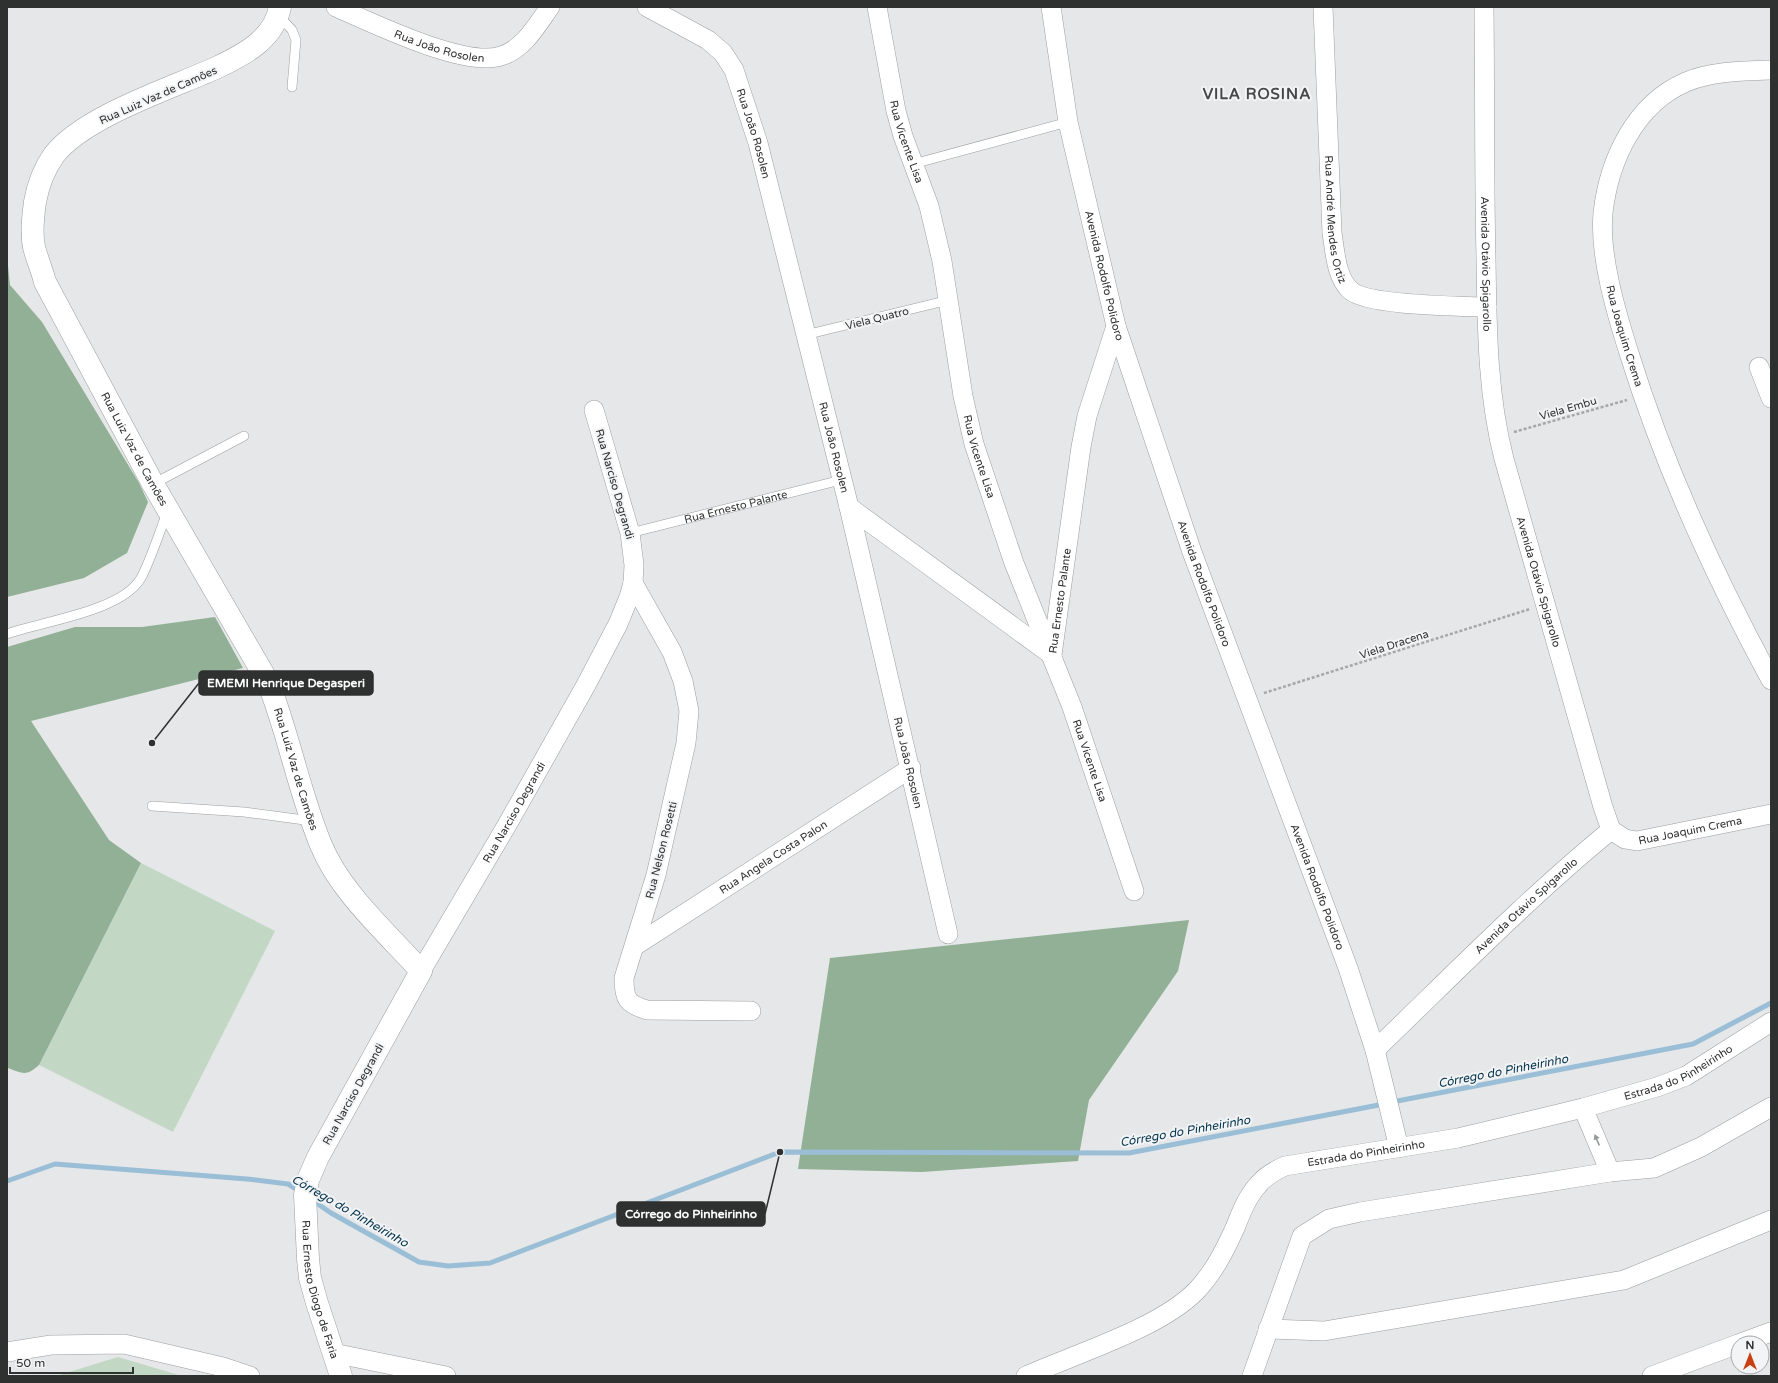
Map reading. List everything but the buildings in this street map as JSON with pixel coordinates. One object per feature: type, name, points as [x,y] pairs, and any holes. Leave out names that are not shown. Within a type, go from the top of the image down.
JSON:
[{"type":"main road","name":"Rua Luiz Vaz de Camões","points":[[279,12],[264,37],[246,54],[110,114],[78,134],[54,155],[39,183],[33,216],[34,246],[45,282],[153,484],[268,682],[279,710],[321,845],[333,867],[352,894],[421,971]]},
{"type":"main road","name":"Rua Narciso Degrandi","points":[[306,1193],[318,1157],[421,971]]},
{"type":"main road","name":"Rua Ernesto Diogo de Faria","points":[[306,1193],[310,1278],[341,1376]]},
{"type":"street","name":"Rua João Rosolen","points":[[336,7],[429,45],[467,56],[487,59],[502,56],[516,49],[531,34],[550,7]]},
{"type":"street","name":"Rua João Rosolen","points":[[647,7],[708,40],[723,53],[734,70],[758,143],[911,768],[948,934]]},
{"type":"street","name":"Rua Vicente Lisa","points":[[877,7],[896,112],[934,226],[949,300],[963,396],[974,444],[1014,563],[1052,655],[1074,715],[1134,891]]},
{"type":"street","name":"Avenida Rodolfo Polidoro","points":[[1051,7],[1068,122],[1116,326],[1192,552],[1348,968],[1375,1050],[1399,1148]]},
{"type":"street","name":"Rua André Mendes Ortiz","points":[[1324,7],[1332,233],[1336,261],[1344,283],[1351,291],[1377,300],[1486,308]]},
{"type":"street","name":"Avenida Otávio Spigarollo","points":[[1375,1050],[1576,858],[1611,830],[1603,807],[1545,604],[1499,436],[1489,374],[1486,308],[1484,7]]},
{"type":"street","name":"Rua Joaquim Crema","points":[[1771,70],[1721,74],[1687,82],[1668,91],[1642,113],[1623,144],[1610,181],[1603,213],[1604,248],[1617,316],[1642,396],[1692,521],[1742,627],[1771,680]]},
{"type":"street","name":"Rua Ernesto Palante","points":[[848,507],[1052,655],[1081,447],[1087,416],[1116,326]]},
{"type":"street","points":[[1759,367],[1771,398]]},
{"type":"street","name":"Rua Narciso Degrandi","points":[[421,971],[507,825],[586,685],[618,624],[633,583],[634,560],[630,533],[594,410]]},
{"type":"street","name":"Rua Nelson Rosetti","points":[[633,583],[672,652],[683,682],[689,711],[686,743],[673,803],[651,896],[624,978],[624,991],[628,1002],[634,1006],[648,1010],[751,1011]]},
{"type":"street","name":"Rua Angela Costa Palon","points":[[636,945],[911,768]]},
{"type":"street","name":"Rua Joaquim Crema","points":[[1611,830],[1625,839],[1636,841],[1771,814]]},
{"type":"street","name":"Estrada do Pinheirinho","points":[[1026,1376],[1159,1317],[1188,1298],[1198,1289],[1218,1262],[1245,1205],[1257,1185],[1270,1173],[1285,1166],[1458,1138],[1583,1108],[1657,1087],[1686,1076],[1771,1022]]},
{"type":"street","points":[[1252,1376],[1302,1236],[1329,1219],[1368,1211],[1610,1172],[1654,1168],[1701,1147],[1771,1107]]},
{"type":"street","points":[[1583,1108],[1610,1172]]},
{"type":"street","points":[[1268,1329],[1324,1331],[1624,1280],[1771,1220]]},
{"type":"street","points":[[7,1352],[51,1345],[124,1344],[223,1367],[250,1376]]},
{"type":"street","points":[[1652,1376],[1730,1347]]},
{"type":"street","points":[[333,1353],[446,1376]]},
{"type":"lane","points":[[279,12],[292,30],[296,40],[292,87]]},
{"type":"lane","points":[[913,164],[1068,122]]},
{"type":"lane","name":"Viela Quatro","points":[[805,335],[949,300]]},
{"type":"lane","points":[[153,484],[244,436]]},
{"type":"lane","name":"Rua Ernesto Palante","points":[[630,533],[841,480]]},
{"type":"lane","points":[[7,634],[28,626],[76,616],[119,600],[140,579],[168,510]]},
{"type":"lane","points":[[152,806],[244,812],[313,821]]},
{"type":"path","name":"Viela Embu","points":[[1499,436],[1642,396]]},
{"type":"path","name":"Viela Dracena","points":[[1248,698],[1545,604]]},
{"type":"green space","points":[[7,256],[10,285],[42,322],[139,483],[148,502],[127,553],[84,578],[7,597]]},
{"type":"green space","points":[[215,617],[243,668],[31,721],[109,840],[141,863],[39,1065],[31,1071],[25,1073],[17,1072],[8,1068],[7,1070],[7,647],[75,627],[142,627]]},
{"type":"green space","points":[[141,863],[275,931],[173,1132],[39,1065]]},
{"type":"green space","points":[[1189,920],[1178,971],[1089,1100],[1078,1161],[922,1172],[798,1169],[830,958]]},
{"type":"green space","points":[[118,1357],[182,1376],[56,1376]]},
{"type":"waterway","name":"Córrego do Pinheirinho","points":[[1392,1102],[1693,1044],[1771,1003]]},
{"type":"waterway","name":"Córrego do Pinheirinho","points":[[312,1200],[331,1213],[419,1262],[448,1266],[490,1263],[780,1152],[1129,1153],[1384,1104]]},
{"type":"waterway","name":"Córrego do Pinheirinho","points":[[7,1181],[55,1164],[247,1179],[288,1184],[301,1192]]},
{"type":"place","name":"EMEMI Henrique Degasperi","points":[[152,743]]},
{"type":"place","name":"Córrego do Pinheirinho","points":[[780,1152]]},
{"type":"district","name":"VILA ROSINA","points":[[1257,94]]}]
